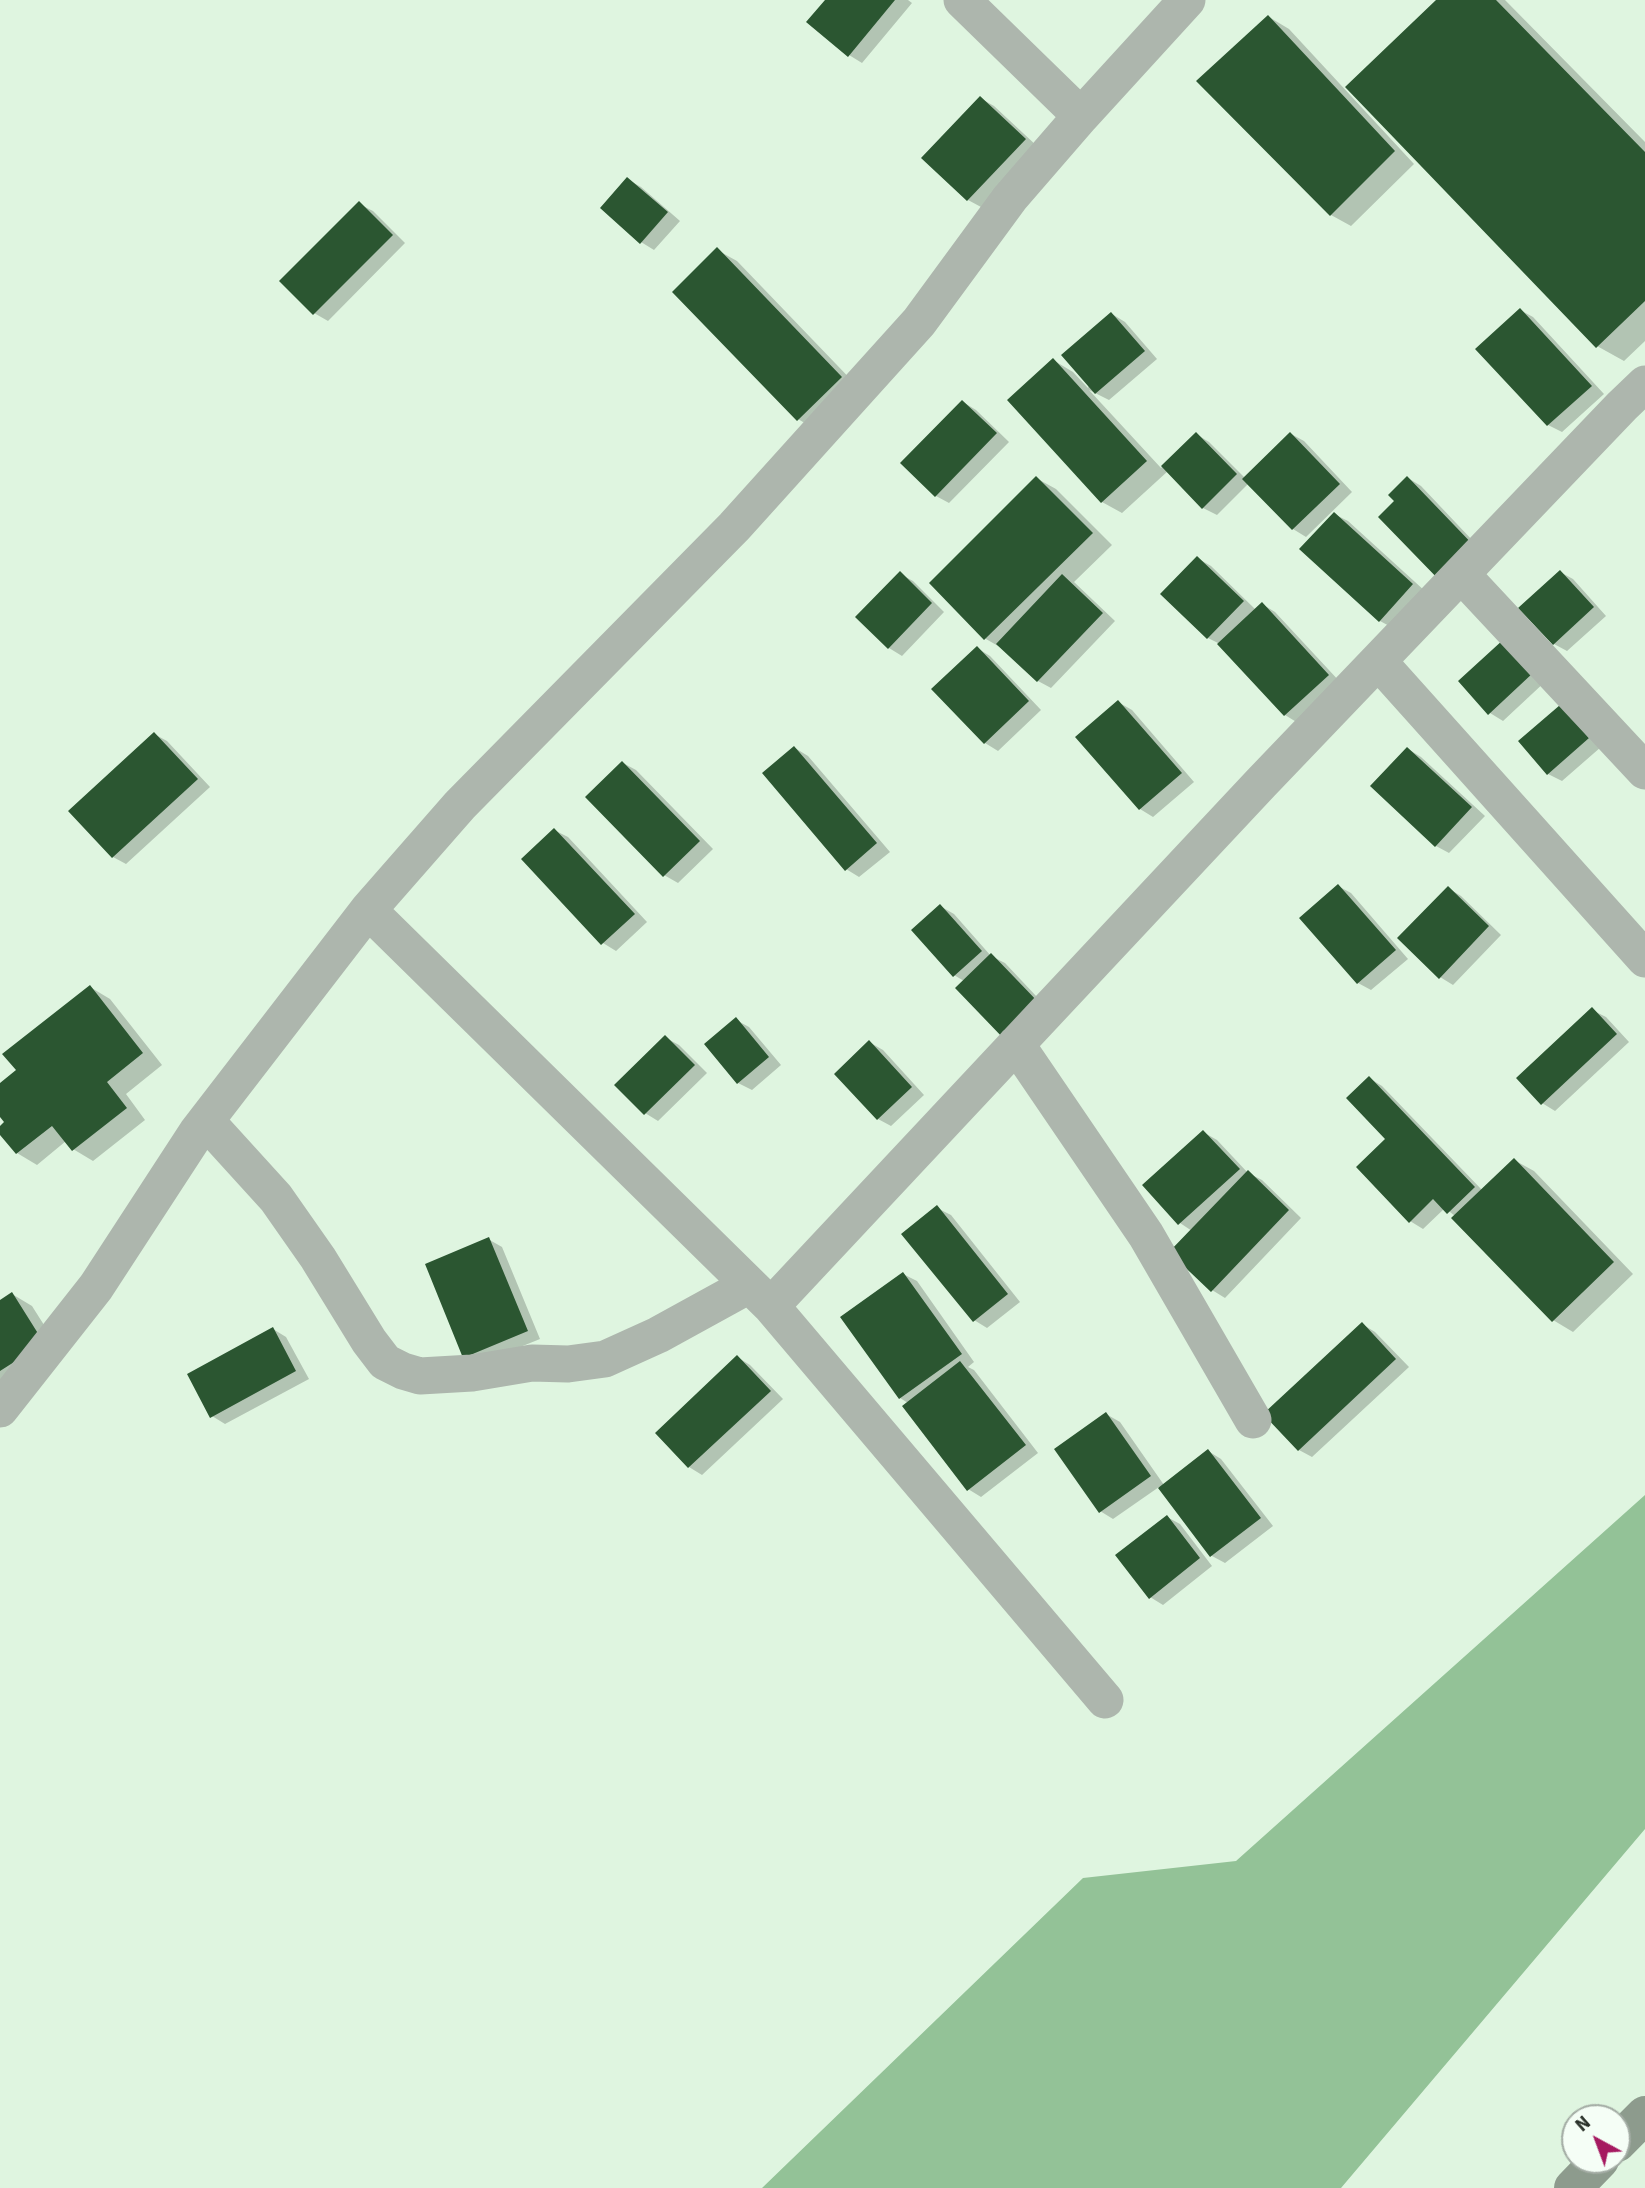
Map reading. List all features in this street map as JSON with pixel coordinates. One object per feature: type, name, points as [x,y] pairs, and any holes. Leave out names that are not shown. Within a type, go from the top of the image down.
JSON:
[{"type":"street","points":[[962,0],[1081,116]]},
{"type":"street","points":[[0,1409],[96,1287],[206,1121],[368,910],[460,805],[734,527],[919,322],[1010,198],[1187,0]]},
{"type":"street","points":[[206,1121],[276,1198],[318,1258],[377,1352],[385,1362],[403,1371],[420,1376],[472,1373],[532,1363],[568,1364],[605,1359],[681,1323],[760,1295],[1016,1044],[1378,661],[1645,384]]},
{"type":"street","points":[[1461,574],[1645,771]]},
{"type":"street","points":[[1378,661],[1645,959]]},
{"type":"street","points":[[368,910],[760,1295],[1105,1700]]},
{"type":"street","points":[[1016,1044],[1146,1235],[1253,1420]]},
{"type":"street","points":[[1631,2129],[1645,2115]]},
{"type":"street","points":[[1573,2188],[1586,2174]]},
{"type":"shaded area","points":[[1645,1495],[1645,1829],[1341,2188],[762,2188],[1083,1878],[1236,1861]]},
{"type":"building","points":[[825,0],[895,0],[848,57],[806,22]]},
{"type":"building","points":[[1436,0],[1496,0],[1645,152],[1645,301],[1596,348],[1345,87]]},
{"type":"building","points":[[1268,15],[1395,151],[1330,216],[1196,81]]},
{"type":"building","points":[[980,96],[1026,139],[967,201],[921,158]]},
{"type":"building","points":[[627,177],[668,212],[640,244],[600,208]]},
{"type":"building","points":[[359,201],[393,235],[313,315],[279,281]]},
{"type":"building","points":[[717,247],[842,377],[797,421],[672,292]]},
{"type":"building","points":[[1520,308],[1592,386],[1547,426],[1475,349]]},
{"type":"building","points":[[1111,312],[1145,351],[1095,394],[1061,355]]},
{"type":"building","points":[[1053,358],[1147,461],[1101,503],[1007,400]]},
{"type":"building","points":[[962,400],[997,433],[935,497],[900,463]]},
{"type":"building","points":[[1196,432],[1237,474],[1202,509],[1161,466]]},
{"type":"building","points":[[1290,432],[1340,484],[1292,530],[1242,479]]},
{"type":"building","points":[[1036,476],[1093,533],[984,640],[929,583]]},
{"type":"building","points":[[1407,476],[1479,551],[1444,585],[1378,517],[1394,501],[1388,495]]},
{"type":"building","points":[[1334,512],[1413,584],[1379,622],[1299,549]]},
{"type":"building","points":[[1197,556],[1244,601],[1207,639],[1160,594]]},
{"type":"building","points":[[1560,570],[1594,607],[1553,645],[1518,608]]},
{"type":"building","points":[[900,571],[932,603],[888,649],[855,617]]},
{"type":"building","points":[[1062,574],[1103,613],[1037,682],[996,644]]},
{"type":"building","points":[[1262,602],[1329,675],[1284,716],[1217,644]]},
{"type":"building","points":[[1504,639],[1534,672],[1488,715],[1458,681]]},
{"type":"building","points":[[977,646],[1029,701],[984,744],[931,689]]},
{"type":"building","points":[[1118,700],[1182,773],[1139,810],[1075,737]]},
{"type":"building","points":[[1560,705],[1589,738],[1547,775],[1518,741]]},
{"type":"building","points":[[154,732],[198,779],[112,858],[68,811]]},
{"type":"building","points":[[794,746],[877,843],[845,871],[762,773]]},
{"type":"building","points":[[1407,747],[1472,807],[1435,847],[1370,786]]},
{"type":"building","points":[[622,761],[700,841],[663,877],[585,797]]},
{"type":"building","points":[[554,828],[635,914],[601,945],[521,859]]},
{"type":"building","points":[[1338,884],[1396,950],[1357,984],[1299,918]]},
{"type":"building","points":[[1448,886],[1489,926],[1439,979],[1397,938]]},
{"type":"building","points":[[940,904],[982,951],[953,977],[911,930]]},
{"type":"building","points":[[991,953],[1041,1005],[1005,1040],[955,988]]},
{"type":"building","points":[[90,985],[143,1053],[107,1082],[127,1108],[72,1151],[52,1126],[16,1154],[0,1135],[0,1126],[4,1122],[0,1117],[0,1083],[16,1070],[2,1054]]},
{"type":"building","points":[[1592,1007],[1617,1034],[1541,1105],[1516,1078]]},
{"type":"building","points":[[736,1017],[769,1057],[737,1084],[704,1044]]},
{"type":"building","points":[[665,1035],[695,1065],[644,1115],[614,1085]]},
{"type":"building","points":[[869,1040],[912,1087],[877,1120],[834,1074]]},
{"type":"building","points":[[1369,1076],[1475,1187],[1447,1214],[1433,1199],[1409,1223],[1356,1167],[1385,1139],[1346,1098]]},
{"type":"building","points":[[1203,1130],[1240,1169],[1178,1225],[1142,1185]]},
{"type":"building","points":[[1514,1158],[1614,1262],[1552,1322],[1451,1218]]},
{"type":"building","points":[[1248,1170],[1289,1210],[1211,1292],[1169,1252]]},
{"type":"building","points":[[937,1205],[1008,1294],[973,1322],[901,1234]]},
{"type":"building","points":[[489,1237],[528,1331],[463,1358],[425,1264]]},
{"type":"building","points":[[903,1272],[962,1354],[899,1399],[840,1317]]},
{"type":"building","points":[[12,1292],[44,1343],[0,1371],[0,1300]]},
{"type":"building","points":[[1362,1322],[1396,1359],[1298,1451],[1263,1414]]},
{"type":"building","points":[[273,1327],[296,1371],[210,1418],[187,1374]]},
{"type":"building","points":[[737,1355],[771,1391],[688,1468],[655,1433]]},
{"type":"building","points":[[960,1361],[1026,1445],[967,1491],[902,1406]]},
{"type":"building","points":[[1106,1412],[1151,1476],[1099,1513],[1054,1449]]},
{"type":"building","points":[[1208,1449],[1261,1518],[1210,1557],[1158,1488]]},
{"type":"building","points":[[1167,1515],[1200,1558],[1149,1599],[1115,1555]]}]
